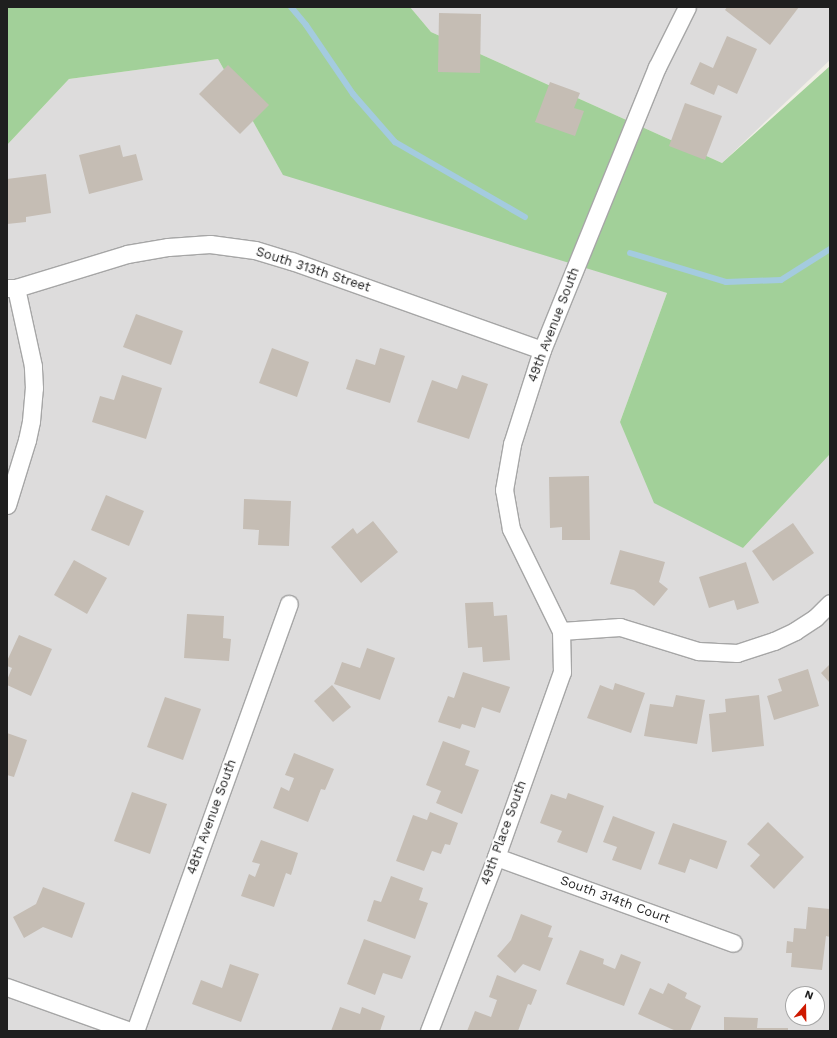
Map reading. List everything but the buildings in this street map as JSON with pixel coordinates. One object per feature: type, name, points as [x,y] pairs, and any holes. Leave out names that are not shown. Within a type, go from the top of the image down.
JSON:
[{"type":"street","name":"49th Avenue South","points":[[561,631],[511,529],[504,490],[512,444],[542,350],[636,117],[677,24],[687,7]]},
{"type":"street","name":"South 313th Street","points":[[11,288],[127,254],[168,247],[210,244],[255,250],[292,261],[542,350]]},
{"type":"street","points":[[7,505],[27,440],[31,421],[34,388],[34,366],[11,288]]},
{"type":"street","points":[[561,631],[620,627],[698,651],[737,653],[774,641],[795,631],[815,618],[830,603]]},
{"type":"street","name":"48th Avenue South","points":[[135,1031],[289,604]]},
{"type":"street","name":"49th Place South","points":[[428,1031],[496,857],[562,672],[561,631]]},
{"type":"street","name":"South 314th Court","points":[[496,857],[733,943]]},
{"type":"street","points":[[7,986],[130,1031]]},
{"type":"shaded area","points":[[410,7],[830,7],[830,60],[722,163],[431,32]]},
{"type":"shaded area","points":[[218,59],[276,162],[667,293],[620,422],[743,548],[830,454],[830,1031],[7,1031],[7,145],[69,79]]},
{"type":"green space","points":[[7,7],[410,7],[431,32],[722,163],[830,66],[830,454],[743,548],[654,503],[620,422],[667,293],[283,175],[218,59],[69,79],[7,145]]},
{"type":"waterway","points":[[291,7],[306,25],[353,94],[395,142],[525,217]]},
{"type":"waterway","points":[[630,253],[726,282],[781,280],[830,249]]}]
